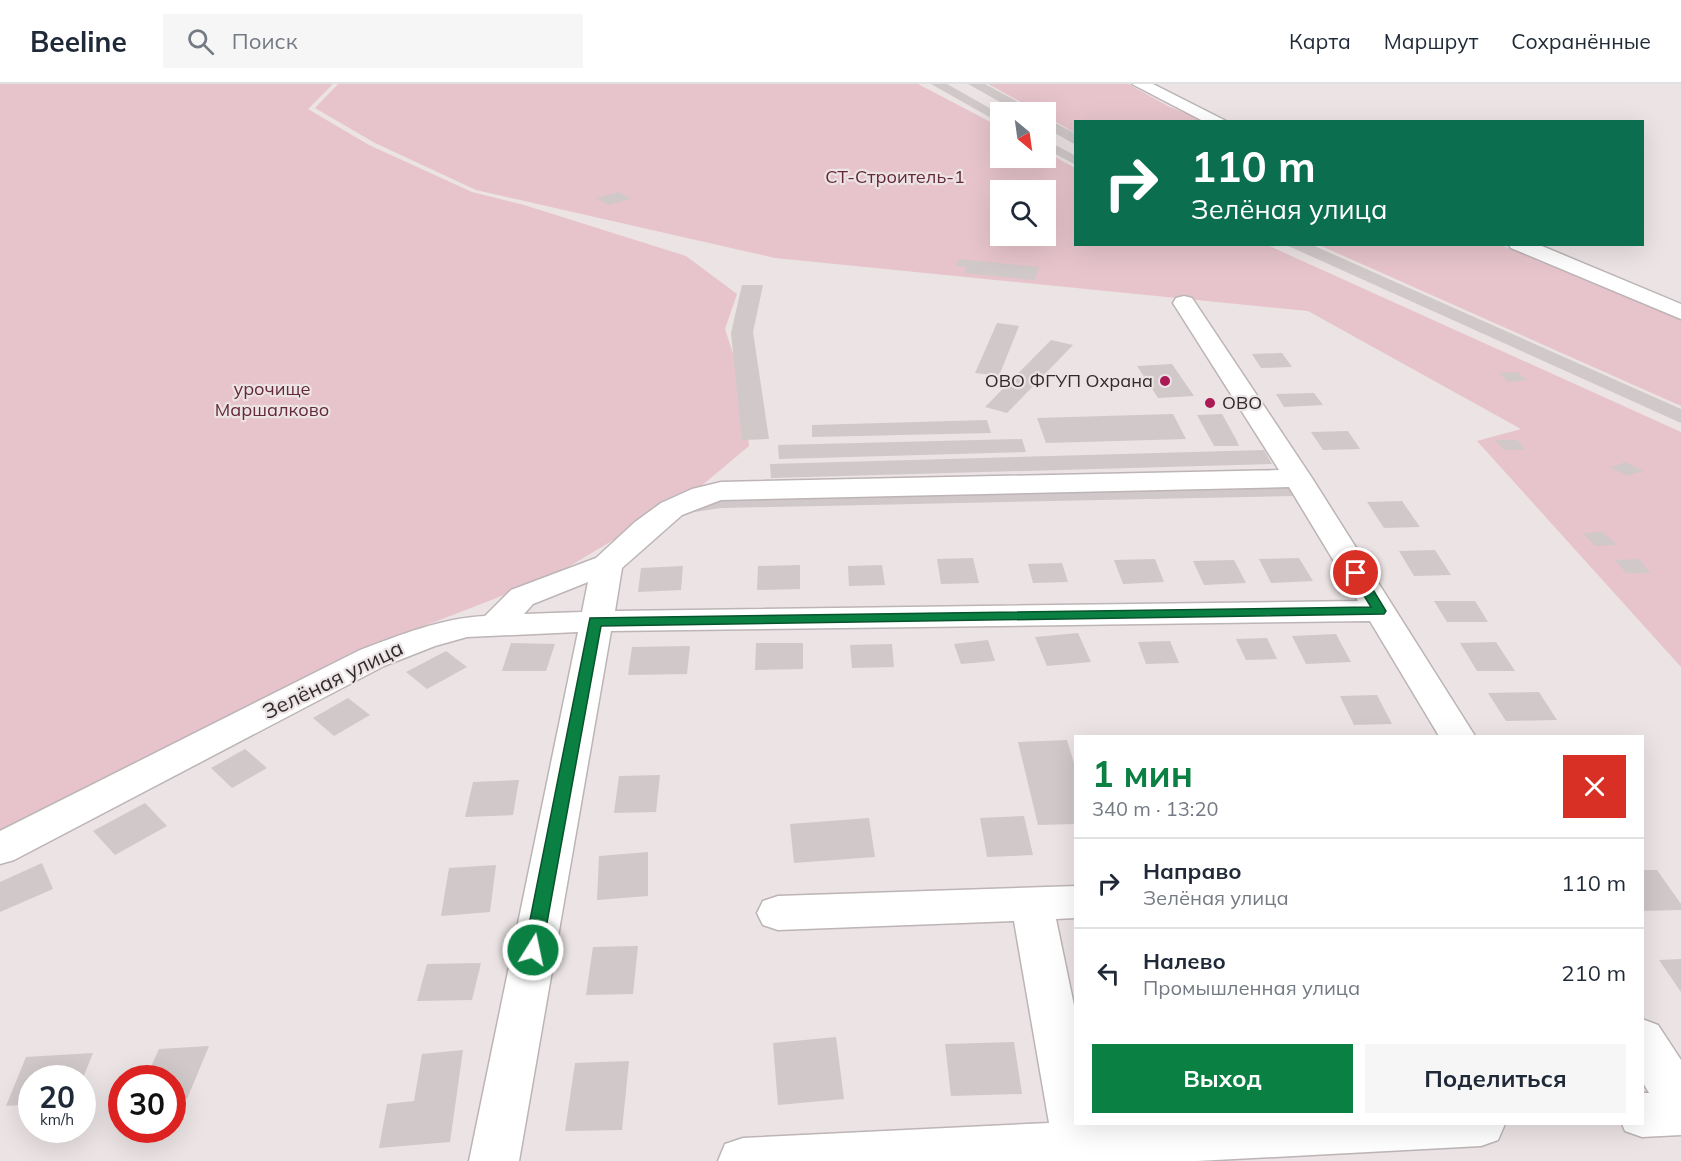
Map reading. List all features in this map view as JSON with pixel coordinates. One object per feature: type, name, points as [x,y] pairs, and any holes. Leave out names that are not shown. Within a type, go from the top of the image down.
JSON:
[{"type":"street","points":[[1140,84],[1216,120]]},
{"type":"street","points":[[1523,246],[1681,312]]},
{"type":"street","points":[[1184,303],[1298,477],[1456,735]]},
{"type":"street","points":[[494,626],[522,597],[554,583],[608,565],[666,511],[696,495],[721,491],[1298,477]]},
{"type":"street","points":[[494,1161],[595,621],[608,565]]},
{"type":"street","name":"Зелёная улица","points":[[0,849],[372,658],[423,638],[467,627],[595,621],[1380,611]]},
{"type":"street","points":[[778,913],[1074,902]]},
{"type":"street","points":[[1032,904],[1077,1144]]},
{"type":"street","points":[[1644,1042],[1681,1102]]},
{"type":"street","points":[[1644,1115],[1681,1113]]},
{"type":"street","points":[[743,1161],[1461,1125]]},
{"type":"green space","name":"урочище Маршалково","points":[[0,84],[333,84],[308,109],[369,145],[472,192],[524,205],[686,256],[737,294],[725,329],[743,384],[749,446],[694,492],[553,576],[419,628],[0,843]]},
{"type":"green space","name":"СТ-Строитель-1","points":[[338,84],[918,84],[990,122],[990,168],[1056,168],[1056,158],[1074,167],[1074,246],[1269,246],[1681,432],[1681,667],[1477,441],[1521,429],[1308,311],[775,258],[476,190],[375,143],[315,108]]},
{"type":"green space","points":[[988,84],[1128,84],[1168,106],[1203,120],[1074,120],[1074,132],[1056,122],[1056,102],[1021,102]]},
{"type":"green space","points":[[1321,246],[1503,246],[1681,319],[1681,406]]},
{"type":"building","points":[[931,84],[947,84],[990,108],[990,117]]},
{"type":"building","points":[[968,84],[985,84],[1018,102],[1000,102]]},
{"type":"building","points":[[1056,123],[1074,133],[1074,144],[1056,134]]},
{"type":"building","points":[[1056,145],[1074,155],[1074,164],[1056,154]]},
{"type":"building","points":[[619,192],[631,199],[608,205],[596,198]]},
{"type":"building","points":[[1288,246],[1314,246],[1681,409],[1681,423]]},
{"type":"building","points":[[959,259],[1039,267],[1035,280],[964,273],[966,267],[956,266]]},
{"type":"building","points":[[742,285],[763,285],[753,332],[769,439],[742,440],[731,333]]},
{"type":"building","points":[[997,323],[1019,326],[999,376],[975,373]]},
{"type":"building","points":[[1051,340],[1073,345],[1007,413],[985,407]]},
{"type":"building","points":[[1282,353],[1292,367],[1261,368],[1252,354]]},
{"type":"building","name":"ОВО ФГУП Охрана","points":[[1172,364],[1194,396],[1158,398],[1137,366]]},
{"type":"building","points":[[1517,372],[1527,380],[1508,382],[1499,373]]},
{"type":"building","points":[[1314,393],[1323,405],[1284,407],[1276,394]]},
{"type":"building","points":[[1173,414],[1186,439],[1046,443],[1037,418]]},
{"type":"building","points":[[1222,414],[1239,446],[1214,446],[1197,415]]},
{"type":"building","points":[[987,420],[991,433],[812,437],[812,425]]},
{"type":"building","points":[[1348,431],[1360,449],[1323,450],[1311,432]]},
{"type":"building","points":[[1022,439],[1026,452],[779,459],[778,445]]},
{"type":"building","points":[[1495,440],[1517,440],[1526,450],[1504,450]]},
{"type":"building","points":[[1264,450],[1272,464],[771,478],[770,464]]},
{"type":"building","points":[[1626,462],[1643,471],[1627,476],[1610,467]]},
{"type":"building","points":[[1286,482],[1294,496],[721,508],[688,513],[681,504],[692,498]]},
{"type":"building","points":[[1402,501],[1420,527],[1384,528],[1367,502]]},
{"type":"building","points":[[1603,532],[1617,545],[1595,546],[1583,533]]},
{"type":"building","points":[[1435,550],[1451,575],[1414,576],[1399,551]]},
{"type":"building","points":[[973,558],[979,583],[941,584],[937,559]]},
{"type":"building","points":[[1299,558],[1313,581],[1271,583],[1259,559]]},
{"type":"building","points":[[1155,559],[1164,582],[1123,584],[1114,560]]},
{"type":"building","points":[[1639,559],[1650,573],[1626,573],[1615,560]]},
{"type":"building","points":[[1234,560],[1246,583],[1204,585],[1193,561]]},
{"type":"building","points":[[1062,563],[1068,582],[1033,583],[1028,564]]},
{"type":"building","points":[[800,565],[800,589],[757,590],[758,566]]},
{"type":"building","points":[[882,565],[885,585],[849,586],[848,566]]},
{"type":"building","points":[[683,566],[681,590],[638,592],[641,568]]},
{"type":"building","points":[[1434,601],[1475,601],[1488,622],[1447,622]]},
{"type":"building","points":[[1078,633],[1091,662],[1047,666],[1035,637]]},
{"type":"building","points":[[1336,634],[1351,662],[1306,664],[1292,636]]},
{"type":"building","points":[[1267,638],[1277,659],[1246,660],[1236,639]]},
{"type":"building","points":[[988,640],[995,661],[961,664],[954,644]]},
{"type":"building","points":[[1170,641],[1179,663],[1146,664],[1138,642]]},
{"type":"building","points":[[1496,642],[1515,671],[1477,671],[1460,643]]},
{"type":"building","points":[[511,643],[555,644],[546,671],[502,671]]},
{"type":"building","points":[[756,643],[803,643],[803,669],[755,670]]},
{"type":"building","points":[[892,644],[894,667],[852,668],[850,645]]},
{"type":"building","points":[[690,646],[687,674],[628,675],[632,647]]},
{"type":"building","points":[[446,651],[467,667],[427,689],[406,672]]},
{"type":"building","points":[[1539,692],[1557,720],[1506,721],[1488,693]]},
{"type":"building","points":[[1377,695],[1392,724],[1354,725],[1340,696]]},
{"type":"building","points":[[348,698],[370,715],[334,736],[313,718]]},
{"type":"building","points":[[1067,740],[1074,763],[1074,824],[1038,825],[1018,742]]},
{"type":"building","points":[[245,749],[267,768],[232,788],[211,768]]},
{"type":"building","points":[[660,775],[656,812],[614,813],[619,776]]},
{"type":"building","points":[[519,780],[513,815],[465,817],[473,782]]},
{"type":"building","points":[[145,803],[167,826],[115,855],[93,831]]},
{"type":"building","points":[[1024,816],[1033,855],[987,857],[980,818]]},
{"type":"building","points":[[869,818],[875,857],[794,863],[790,824]]},
{"type":"building","points":[[648,852],[648,896],[597,900],[599,856]]},
{"type":"building","points":[[42,863],[53,889],[0,912],[0,882]]},
{"type":"building","points":[[496,865],[490,912],[441,916],[449,868]]},
{"type":"building","points":[[1644,870],[1657,870],[1681,904],[1681,910],[1644,911]]},
{"type":"building","points":[[638,946],[633,994],[586,995],[593,947]]},
{"type":"building","points":[[1681,959],[1681,992],[1659,960]]},
{"type":"building","points":[[481,963],[472,1000],[417,1001],[427,964]]},
{"type":"building","points":[[836,1037],[844,1099],[778,1105],[773,1043]]},
{"type":"building","points":[[1014,1042],[1022,1094],[951,1096],[945,1044]]},
{"type":"building","points":[[209,1046],[187,1099],[186,1065],[152,1065],[159,1049]]},
{"type":"building","points":[[463,1050],[450,1142],[379,1148],[387,1104],[414,1101],[422,1054]]},
{"type":"building","points":[[93,1053],[88,1065],[23,1065],[26,1057]]},
{"type":"building","points":[[629,1061],[622,1130],[565,1131],[575,1063]]},
{"type":"building","points":[[18,1077],[18,1105],[6,1106]]},
{"type":"place","name":"ОВО ФГУП Охрана","points":[[1165,381]]},
{"type":"place","name":"ОВО","points":[[1210,403]]},
{"type":"route","points":[[533,950],[595,621],[1380,611],[1356,573]]}]
